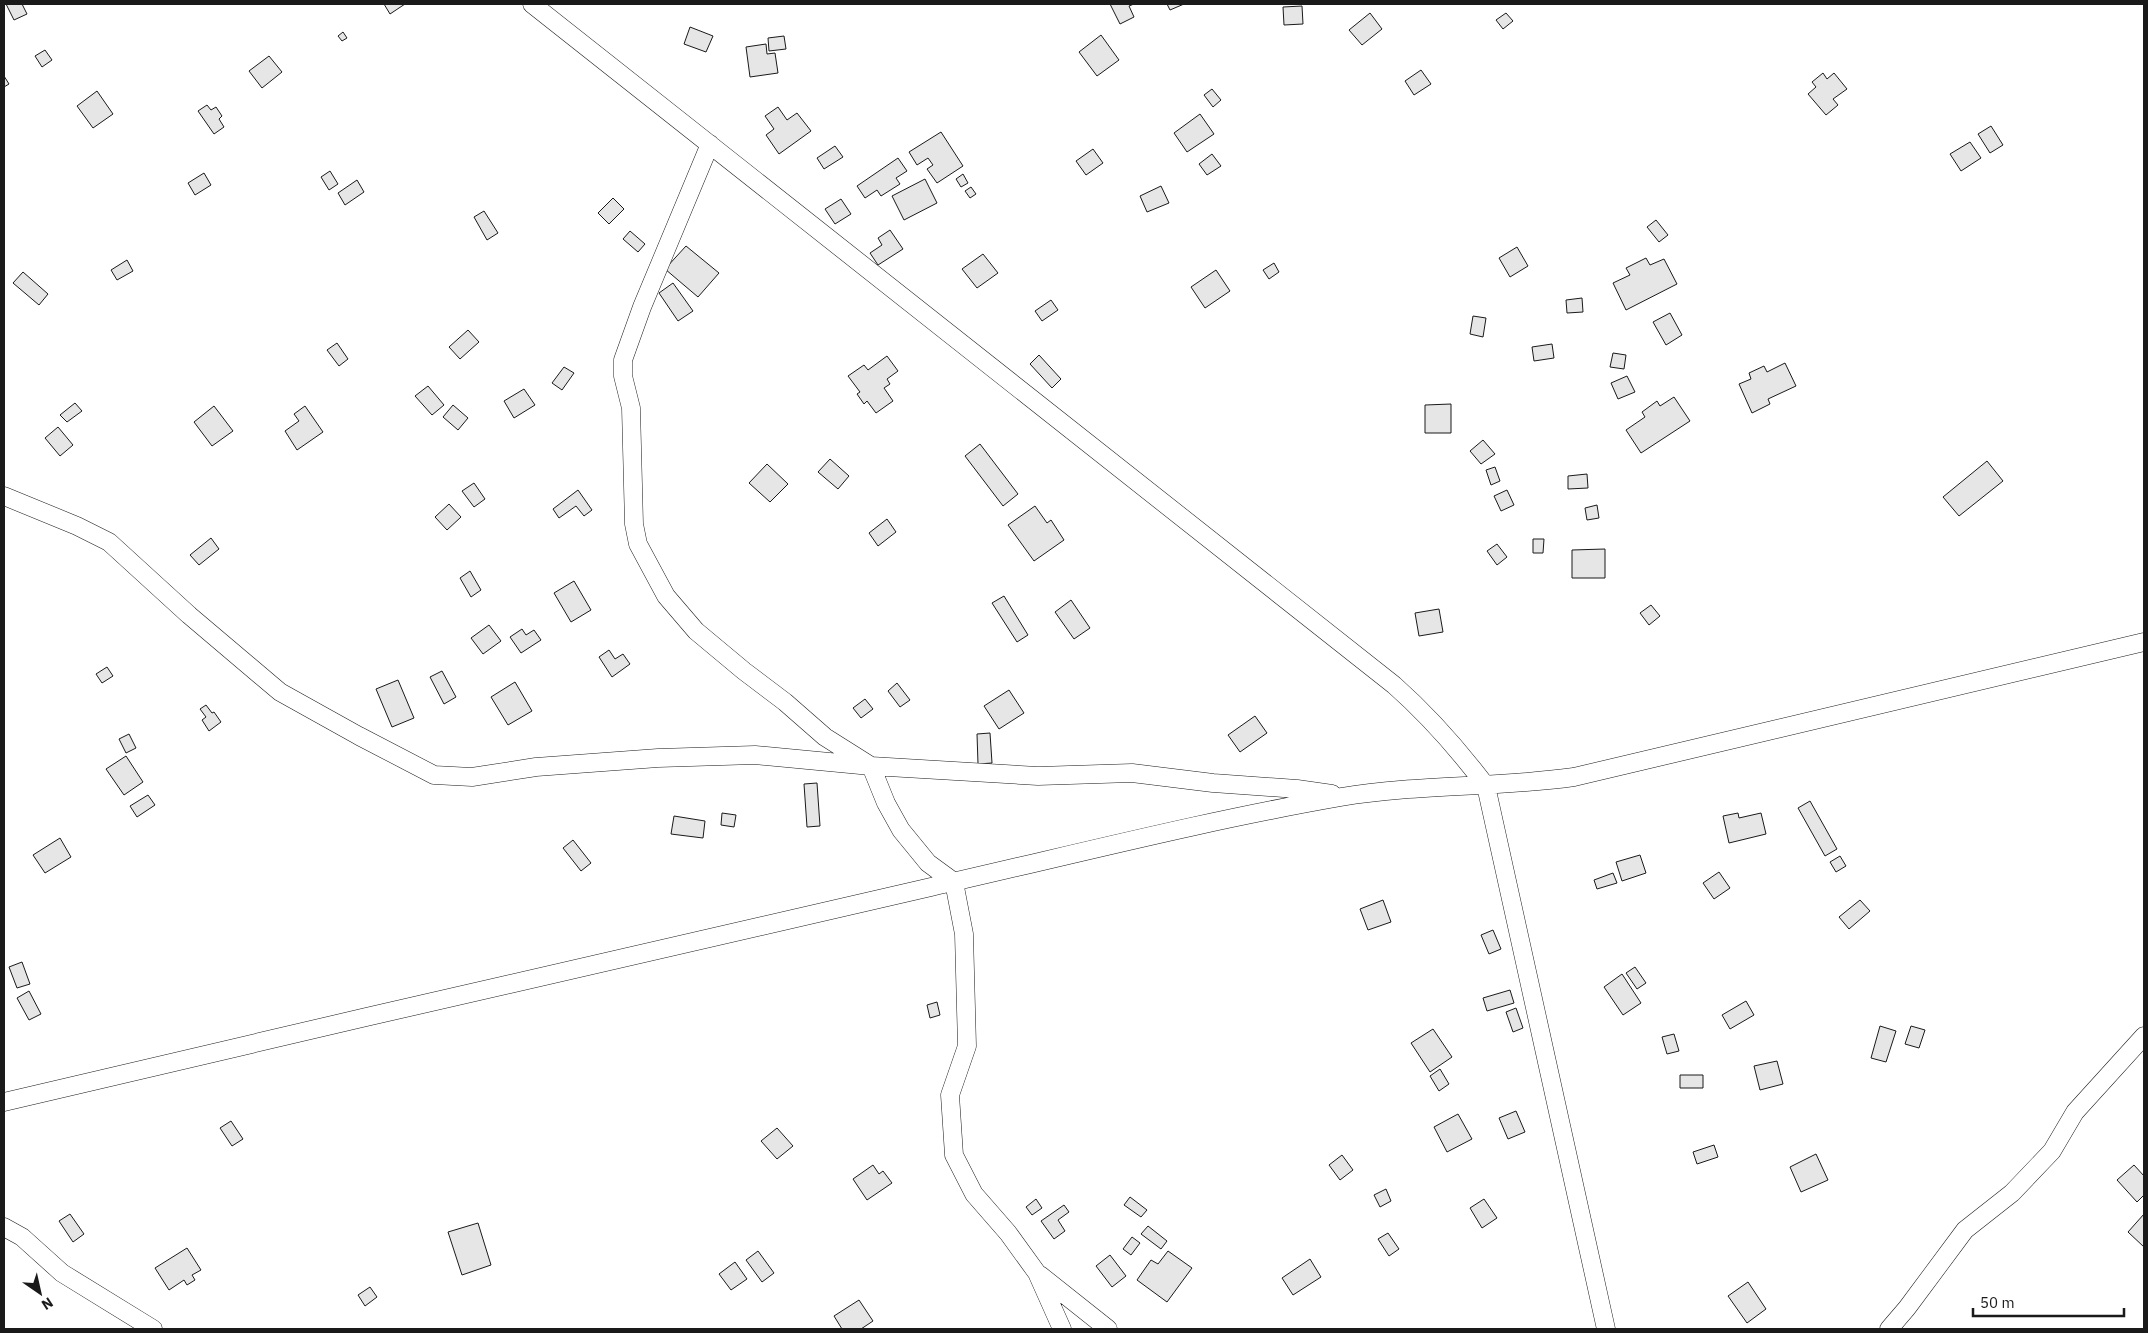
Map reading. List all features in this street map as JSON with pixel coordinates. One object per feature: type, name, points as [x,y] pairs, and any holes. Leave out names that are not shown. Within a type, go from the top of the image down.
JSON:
[{"type":"street","points":[[532,4],[1394,685],[1424,711],[1454,744],[1486,786],[1606,1329]]},
{"type":"street","points":[[710,144],[642,307],[623,360],[623,376],[631,408],[634,524],[638,544],[666,596],[696,631],[785,702],[825,737],[871,766],[886,803],[901,830],[928,863],[954,882],[964,934],[967,1046],[950,1095],[954,1155],[974,1194],[1008,1233],[1037,1273],[1062,1329]]},
{"type":"street","points":[[4,496],[77,526],[109,542],[189,615],[280,692],[359,736],[434,774],[472,777],[536,767],[658,758],[755,755],[871,766],[1038,776],[1132,772],[1213,783],[1297,789],[1345,796]]},
{"type":"street","points":[[4,1102],[668,946],[954,882],[1148,835],[1345,796],[1424,788],[1533,783],[1574,777],[2144,642]]},
{"type":"street","points":[[1889,1329],[1908,1308],[1964,1230],[2012,1193],[2052,1151],[2076,1112],[2144,1036]]},
{"type":"street","points":[[4,1227],[22,1237],[62,1273],[153,1329]]},
{"type":"street","points":[[1037,1273],[1108,1329]]},
{"type":"building","points":[[6,4],[22,4],[27,14],[14,20]]},
{"type":"building","points":[[384,4],[405,4],[390,14]]},
{"type":"building","points":[[1110,4],[1134,4],[1129,6],[1134,17],[1120,24]]},
{"type":"building","points":[[1167,4],[1184,4],[1170,10]]},
{"type":"building","points":[[1302,6],[1303,24],[1284,25],[1283,7]]},
{"type":"building","points":[[1370,13],[1382,29],[1362,45],[1349,30]]},
{"type":"building","points":[[1506,13],[1513,21],[1503,29],[1496,20]]},
{"type":"building","points":[[690,27],[713,36],[706,52],[684,44]]},
{"type":"building","points":[[343,32],[347,38],[342,41],[338,36]]},
{"type":"building","points":[[1101,35],[1119,60],[1097,76],[1079,52]]},
{"type":"building","points":[[784,36],[786,49],[769,51],[768,38]]},
{"type":"building","points":[[766,44],[767,54],[775,53],[778,73],[750,77],[746,47]]},
{"type":"building","points":[[45,50],[52,60],[42,67],[35,56]]},
{"type":"building","points":[[269,56],[282,72],[262,88],[249,71]]},
{"type":"building","points":[[1421,70],[1431,84],[1414,95],[1405,81]]},
{"type":"building","points":[[1823,73],[1827,79],[1834,73],[1847,89],[1833,99],[1838,105],[1826,115],[1808,94],[1816,87],[1812,82]]},
{"type":"building","points":[[4,76],[9,84],[4,87]]},
{"type":"building","points":[[1212,89],[1221,100],[1213,107],[1204,95]]},
{"type":"building","points":[[97,91],[113,114],[93,128],[77,106]]},
{"type":"building","points":[[207,105],[211,110],[216,107],[222,116],[219,119],[224,127],[214,134],[198,111]]},
{"type":"building","points":[[778,107],[787,120],[797,113],[811,131],[779,154],[766,135],[774,129],[765,116]]},
{"type":"building","points":[[1200,114],[1214,134],[1187,152],[1174,133]]},
{"type":"building","points":[[1991,126],[2003,145],[1990,153],[1978,134]]},
{"type":"building","points":[[941,132],[963,166],[937,183],[927,169],[933,165],[928,158],[917,165],[909,152]]},
{"type":"building","points":[[1970,142],[1981,158],[1961,171],[1950,154]]},
{"type":"building","points":[[835,146],[843,157],[824,169],[817,158]]},
{"type":"building","points":[[1093,149],[1103,163],[1086,175],[1076,161]]},
{"type":"building","points":[[1212,154],[1221,166],[1207,175],[1199,164]]},
{"type":"building","points":[[898,158],[907,171],[896,178],[900,184],[881,196],[877,190],[865,198],[857,186]]},
{"type":"building","points":[[330,171],[338,184],[329,190],[321,177]]},
{"type":"building","points":[[204,173],[211,185],[195,195],[188,183]]},
{"type":"building","points":[[963,174],[968,183],[961,187],[956,179]]},
{"type":"building","points":[[925,179],[937,203],[904,220],[892,196]]},
{"type":"building","points":[[357,180],[364,192],[345,205],[338,193]]},
{"type":"building","points":[[1161,186],[1169,203],[1147,212],[1140,196]]},
{"type":"building","points":[[971,187],[976,194],[970,198],[965,191]]},
{"type":"building","points":[[613,198],[624,209],[609,224],[598,213]]},
{"type":"building","points":[[841,199],[851,214],[835,224],[825,209]]},
{"type":"building","points":[[484,211],[498,233],[487,240],[474,217]]},
{"type":"building","points":[[1656,220],[1668,235],[1659,242],[1647,227]]},
{"type":"building","points":[[890,230],[903,249],[878,265],[870,253],[882,245],[878,238]]},
{"type":"building","points":[[630,231],[645,244],[638,252],[623,239]]},
{"type":"building","points":[[686,246],[719,273],[698,297],[665,269]]},
{"type":"building","points":[[1517,247],[1528,266],[1510,277],[1499,258]]},
{"type":"building","points":[[983,254],[998,273],[977,288],[962,269]]},
{"type":"building","points":[[1646,258],[1650,265],[1664,259],[1677,284],[1626,310],[1613,283],[1630,275],[1626,268]]},
{"type":"building","points":[[127,260],[133,271],[117,280],[111,270]]},
{"type":"building","points":[[1274,263],[1279,272],[1269,279],[1263,270]]},
{"type":"building","points":[[1216,270],[1230,291],[1205,308],[1191,287]]},
{"type":"building","points":[[23,272],[48,294],[39,305],[13,283]]},
{"type":"building","points":[[673,283],[693,311],[678,321],[659,293]]},
{"type":"building","points":[[1582,298],[1583,312],[1567,313],[1566,300]]},
{"type":"building","points":[[1051,300],[1058,310],[1042,321],[1035,311]]},
{"type":"building","points":[[1670,313],[1682,335],[1666,345],[1653,322]]},
{"type":"building","points":[[1473,316],[1486,318],[1483,337],[1470,334]]},
{"type":"building","points":[[468,330],[479,342],[460,359],[449,347]]},
{"type":"building","points":[[337,343],[348,359],[339,366],[327,350]]},
{"type":"building","points":[[1552,344],[1554,358],[1534,361],[1532,347]]},
{"type":"building","points":[[1613,353],[1626,355],[1624,369],[1610,367]]},
{"type":"building","points":[[1039,355],[1061,379],[1052,388],[1030,364]]},
{"type":"building","points":[[887,356],[898,371],[887,379],[890,384],[884,388],[893,401],[876,413],[867,401],[864,404],[857,394],[860,392],[848,376],[864,365],[868,370]]},
{"type":"building","points":[[1785,363],[1796,386],[1768,399],[1770,404],[1752,413],[1739,384],[1751,379],[1749,373],[1764,366],[1767,372]]},
{"type":"building","points":[[564,367],[574,373],[562,390],[552,383]]},
{"type":"building","points":[[1627,376],[1635,392],[1618,399],[1611,383]]},
{"type":"building","points":[[428,386],[444,405],[432,415],[415,396]]},
{"type":"building","points":[[524,389],[535,405],[514,418],[504,401]]},
{"type":"building","points":[[1674,397],[1690,421],[1641,453],[1626,430],[1645,417],[1642,412],[1657,401],[1660,406]]},
{"type":"building","points":[[75,403],[82,411],[67,422],[60,415]]},
{"type":"building","points":[[1451,404],[1451,433],[1425,433],[1425,405]]},
{"type":"building","points":[[453,405],[468,418],[458,430],[443,417]]},
{"type":"building","points":[[214,406],[233,431],[212,446],[194,422]]},
{"type":"building","points":[[305,406],[323,432],[297,450],[285,431],[299,421],[294,414]]},
{"type":"building","points":[[58,427],[73,445],[60,456],[45,438]]},
{"type":"building","points":[[1483,440],[1495,454],[1481,464],[1470,451]]},
{"type":"building","points":[[980,444],[1018,494],[1003,506],[965,456]]},
{"type":"building","points":[[830,459],[849,476],[838,489],[818,472]]},
{"type":"building","points":[[1987,461],[2003,481],[1959,516],[1943,497]]},
{"type":"building","points":[[767,464],[788,484],[770,502],[749,483]]},
{"type":"building","points":[[1495,467],[1500,481],[1491,485],[1486,470]]},
{"type":"building","points":[[1587,474],[1588,488],[1568,489],[1568,476]]},
{"type":"building","points":[[474,483],[485,499],[474,507],[462,491]]},
{"type":"building","points":[[578,490],[592,510],[584,516],[576,506],[559,518],[553,509]]},
{"type":"building","points":[[1507,490],[1514,505],[1501,511],[1494,496]]},
{"type":"building","points":[[449,504],[461,517],[447,530],[435,517]]},
{"type":"building","points":[[1597,505],[1599,518],[1587,520],[1585,508]]},
{"type":"building","points":[[1035,506],[1047,523],[1051,520],[1064,540],[1034,561],[1008,525]]},
{"type":"building","points":[[887,519],[896,532],[878,546],[869,533]]},
{"type":"building","points":[[211,538],[219,549],[199,565],[190,555]]},
{"type":"building","points":[[1533,539],[1544,539],[1543,553],[1533,553]]},
{"type":"building","points":[[1497,544],[1507,557],[1497,565],[1487,551]]},
{"type":"building","points":[[1605,549],[1605,578],[1572,578],[1572,550]]},
{"type":"building","points":[[470,571],[481,590],[471,597],[460,578]]},
{"type":"building","points":[[574,581],[591,610],[571,622],[554,593]]},
{"type":"building","points":[[1004,596],[1028,635],[1017,642],[992,603]]},
{"type":"building","points":[[1071,600],[1090,628],[1074,639],[1055,612]]},
{"type":"building","points":[[1651,605],[1660,616],[1649,625],[1640,613]]},
{"type":"building","points":[[1439,609],[1443,632],[1419,636],[1415,613]]},
{"type":"building","points":[[489,625],[501,641],[483,654],[471,638]]},
{"type":"building","points":[[522,629],[526,635],[534,630],[541,640],[521,653],[510,637]]},
{"type":"building","points":[[609,650],[615,659],[623,654],[630,664],[612,677],[599,657]]},
{"type":"building","points":[[107,667],[113,676],[102,683],[96,674]]},
{"type":"building","points":[[442,671],[456,697],[444,704],[430,677]]},
{"type":"building","points":[[398,680],[414,718],[392,727],[376,689]]},
{"type":"building","points":[[515,682],[532,711],[508,725],[491,697]]},
{"type":"building","points":[[897,683],[910,700],[900,707],[888,691]]},
{"type":"building","points":[[1009,690],[1024,713],[999,729],[984,706]]},
{"type":"building","points":[[865,699],[873,709],[861,718],[853,708]]},
{"type":"building","points":[[206,705],[221,722],[209,731],[202,720],[206,717],[200,709]]},
{"type":"building","points":[[1255,716],[1267,733],[1240,752],[1228,735]]},
{"type":"building","points":[[990,733],[992,763],[978,764],[977,734]]},
{"type":"building","points":[[129,734],[136,748],[126,753],[119,739]]},
{"type":"building","points":[[126,756],[143,782],[124,795],[106,769]]},
{"type":"building","points":[[817,783],[820,826],[807,827],[804,784]]},
{"type":"building","points":[[148,795],[155,805],[137,817],[130,806]]},
{"type":"building","points":[[1810,801],[1837,849],[1825,856],[1798,808]]},
{"type":"building","points":[[722,813],[736,815],[734,827],[721,825]]},
{"type":"building","points":[[1738,813],[1739,818],[1761,813],[1766,834],[1729,843],[1723,816]]},
{"type":"building","points":[[674,816],[705,821],[703,838],[671,834]]},
{"type":"building","points":[[60,838],[71,857],[45,873],[33,855]]},
{"type":"building","points":[[573,840],[591,863],[581,871],[563,848]]},
{"type":"building","points":[[1640,855],[1646,873],[1622,881],[1616,862]]},
{"type":"building","points":[[1840,856],[1846,866],[1836,872],[1830,862]]},
{"type":"building","points":[[1719,872],[1730,888],[1714,899],[1703,883]]},
{"type":"building","points":[[1613,873],[1617,883],[1597,889],[1594,880]]},
{"type":"building","points":[[1383,900],[1391,922],[1368,930],[1360,909]]},
{"type":"building","points":[[1860,900],[1870,911],[1849,929],[1839,917]]},
{"type":"building","points":[[1493,930],[1501,949],[1489,954],[1481,935]]},
{"type":"building","points":[[22,962],[30,984],[17,988],[9,967]]},
{"type":"building","points":[[1635,967],[1646,983],[1637,989],[1626,973]]},
{"type":"building","points":[[1622,974],[1641,1003],[1623,1015],[1604,987]]},
{"type":"building","points":[[1510,990],[1514,1003],[1487,1011],[1483,998]]},
{"type":"building","points":[[29,991],[41,1014],[29,1020],[17,998]]},
{"type":"building","points":[[1746,1001],[1754,1015],[1730,1029],[1722,1015]]},
{"type":"building","points":[[937,1002],[940,1015],[930,1018],[927,1005]]},
{"type":"building","points":[[1516,1008],[1523,1028],[1513,1032],[1506,1012]]},
{"type":"building","points":[[1880,1026],[1896,1031],[1886,1062],[1871,1058]]},
{"type":"building","points":[[1911,1026],[1925,1030],[1919,1048],[1905,1044]]},
{"type":"building","points":[[1433,1029],[1452,1057],[1430,1072],[1411,1043]]},
{"type":"building","points":[[1674,1034],[1679,1051],[1667,1054],[1662,1037]]},
{"type":"building","points":[[1777,1061],[1783,1084],[1760,1090],[1754,1066]]},
{"type":"building","points":[[1440,1069],[1449,1084],[1439,1091],[1430,1076]]},
{"type":"building","points":[[1680,1075],[1703,1075],[1703,1088],[1680,1088]]},
{"type":"building","points":[[1516,1111],[1525,1132],[1508,1139],[1499,1118]]},
{"type":"building","points":[[1458,1114],[1472,1139],[1447,1152],[1434,1127]]},
{"type":"building","points":[[231,1121],[243,1139],[232,1146],[220,1128]]},
{"type":"building","points":[[777,1128],[793,1146],[777,1159],[761,1141]]},
{"type":"building","points":[[1714,1145],[1718,1157],[1697,1164],[1693,1152]]},
{"type":"building","points":[[1816,1154],[1828,1180],[1801,1192],[1790,1167]]},
{"type":"building","points":[[1342,1155],[1353,1170],[1340,1180],[1329,1165]]},
{"type":"building","points":[[873,1165],[879,1174],[883,1171],[892,1183],[867,1200],[853,1179]]},
{"type":"building","points":[[2134,1165],[2144,1176],[2144,1195],[2137,1202],[2117,1180]]},
{"type":"building","points":[[1386,1189],[1391,1201],[1380,1207],[1374,1195]]},
{"type":"building","points":[[1130,1197],[1147,1210],[1141,1217],[1124,1205]]},
{"type":"building","points":[[1036,1199],[1042,1208],[1032,1215],[1026,1207]]},
{"type":"building","points":[[1484,1199],[1497,1218],[1482,1228],[1470,1208]]},
{"type":"building","points":[[1064,1205],[1069,1212],[1058,1220],[1065,1231],[1054,1239],[1041,1221]]},
{"type":"building","points":[[70,1214],[84,1234],[73,1242],[59,1221]]},
{"type":"building","points":[[2144,1214],[2144,1247],[2128,1232]]},
{"type":"building","points":[[478,1223],[491,1265],[462,1275],[448,1232]]},
{"type":"building","points":[[1148,1226],[1167,1241],[1161,1249],[1141,1234]]},
{"type":"building","points":[[1388,1233],[1399,1249],[1389,1256],[1378,1239]]},
{"type":"building","points":[[1132,1237],[1140,1243],[1131,1255],[1123,1249]]},
{"type":"building","points":[[187,1248],[201,1270],[192,1275],[195,1280],[187,1285],[184,1280],[169,1290],[155,1268]]},
{"type":"building","points":[[758,1251],[774,1273],[762,1282],[746,1260]]},
{"type":"building","points":[[1168,1251],[1192,1268],[1167,1302],[1137,1280],[1151,1260],[1158,1264]]},
{"type":"building","points":[[1110,1255],[1126,1276],[1112,1287],[1096,1266]]},
{"type":"building","points":[[1310,1259],[1321,1277],[1293,1295],[1282,1278]]},
{"type":"building","points":[[735,1262],[747,1279],[731,1290],[719,1274]]},
{"type":"building","points":[[1748,1282],[1766,1309],[1747,1323],[1728,1296]]},
{"type":"building","points":[[370,1287],[377,1297],[365,1306],[358,1295]]},
{"type":"building","points":[[859,1300],[873,1321],[861,1329],[842,1329],[834,1316]]}]
